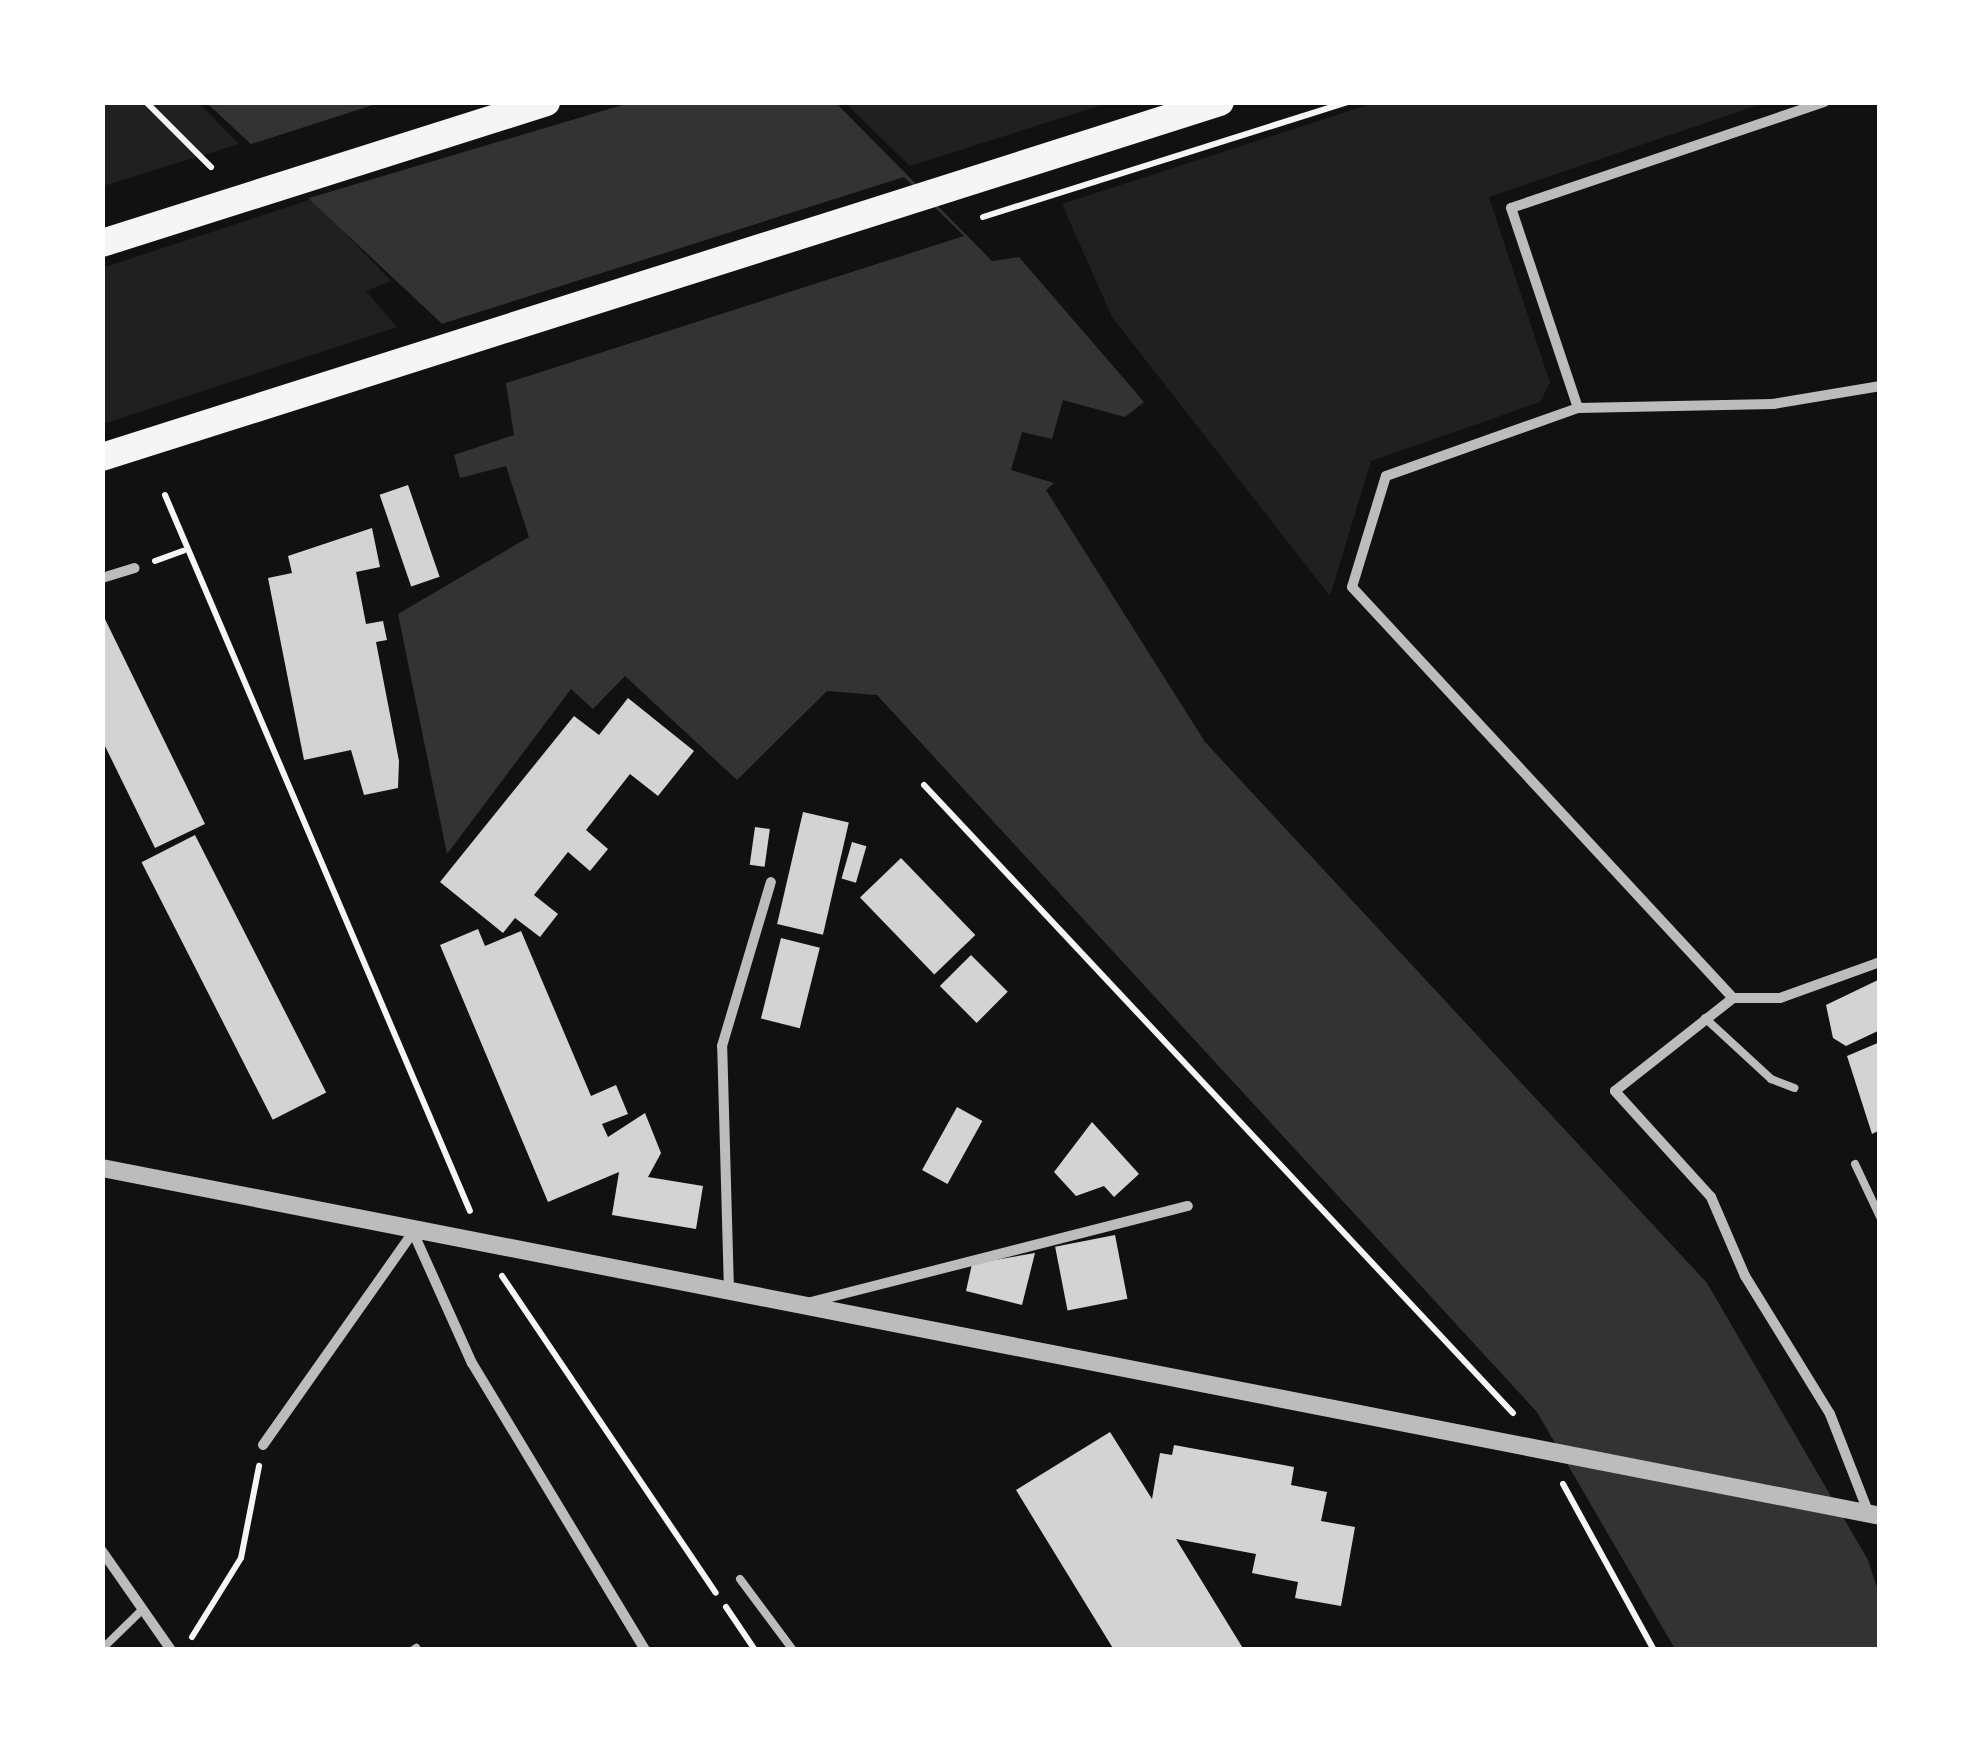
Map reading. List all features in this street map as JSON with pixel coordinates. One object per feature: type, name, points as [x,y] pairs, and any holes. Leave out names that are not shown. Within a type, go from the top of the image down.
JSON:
[{"type":"highway","points":[[102,243],[546,102]]},
{"type":"highway","points":[[102,457],[1220,102]]},
{"type":"street","points":[[1578,408],[1512,208],[1826,102]]},
{"type":"street","points":[[1733,998],[1352,588],[1386,476],[1578,408],[1773,404],[1880,386]]},
{"type":"street","points":[[102,578],[135,568]]},
{"type":"street","points":[[729,1292],[722,1046],[771,882]]},
{"type":"street","points":[[1867,1514],[1830,1414],[1745,1276],[1711,1197],[1615,1091],[1703,1016],[1733,998],[1780,998],[1880,962]]},
{"type":"street","points":[[102,1168],[1867,1514]]},
{"type":"street","points":[[797,1305],[1188,1206]]},
{"type":"street","points":[[262,1445],[413,1232]]},
{"type":"street","points":[[413,1232],[472,1362],[645,1650]]},
{"type":"street","points":[[102,1551],[174,1650]]},
{"type":"lane","points":[[1703,1016],[1771,1080],[1794,1088]]},
{"type":"lane","points":[[1855,1164],[1880,1217]]},
{"type":"lane","points":[[740,1579],[793,1650]]},
{"type":"lane","points":[[102,1649],[143,1610]]},
{"type":"path","points":[[146,102],[212,167]]},
{"type":"path","points":[[983,217],[1347,102]]},
{"type":"path","points":[[164,495],[470,1210]]},
{"type":"path","points":[[924,785],[1547,1450],[1654,1650]]},
{"type":"path","points":[[505,1282],[755,1650]]},
{"type":"path","points":[[174,1650],[204,1626],[242,1558],[262,1445]]},
{"type":"shaded area","points":[[1377,102],[1764,103],[1489,197],[1550,383],[1540,402],[1371,461],[1330,596],[1112,317],[1062,204]]},
{"type":"shaded area","points":[[103,103],[199,103],[239,144],[103,186]]},
{"type":"shaded area","points":[[207,103],[836,103],[992,261],[1019,257],[1144,402],[1125,417],[1063,400],[1052,439],[1022,432],[1011,470],[1054,483],[1046,490],[1205,742],[1707,1283],[1868,1560],[1879,1594],[1879,1649],[1675,1649],[1537,1412],[877,695],[827,691],[737,780],[625,676],[593,709],[571,689],[447,854],[398,614],[529,537],[506,466],[460,478],[454,455],[514,435],[506,384]]},
{"type":"shaded area","points":[[845,103],[1108,103],[910,166]]},
{"type":"shaded area","points":[[312,199],[391,281],[366,291],[397,327],[103,424],[102,268]]},
{"type":"pier","points":[[379,103],[629,103],[299,201],[242,147]]},
{"type":"pier","points":[[904,177],[964,236],[500,385],[435,326]]},
{"type":"building","points":[[408,485],[440,577],[411,586],[380,495]]},
{"type":"building","points":[[372,528],[380,567],[356,572],[366,624],[383,621],[387,640],[376,642],[399,761],[398,788],[364,795],[351,750],[304,760],[268,578],[292,573],[288,556]]},
{"type":"building","points":[[102,613],[205,824],[155,848],[102,740]]},
{"type":"building","points":[[628,698],[694,751],[658,796],[630,774],[586,830],[608,849],[590,871],[568,852],[534,895],[558,914],[540,937],[515,918],[503,933],[440,882],[574,716],[599,735]]},
{"type":"building","points":[[803,812],[849,823],[823,935],[777,924]]},
{"type":"building","points":[[755,827],[770,829],[765,867],[750,865]]},
{"type":"building","points":[[195,835],[326,1093],[273,1120],[142,862]]},
{"type":"building","points":[[852,842],[866,846],[856,883],[842,879]]},
{"type":"building","points":[[901,858],[975,935],[934,975],[860,898]]},
{"type":"building","points":[[478,929],[485,946],[521,931],[591,1096],[616,1085],[628,1114],[602,1124],[608,1137],[645,1113],[661,1153],[648,1177],[703,1186],[696,1229],[612,1215],[619,1172],[548,1202],[440,945]]},
{"type":"building","points":[[781,938],[820,948],[800,1028],[761,1019]]},
{"type":"building","points":[[971,955],[1008,992],[977,1023],[940,986]]},
{"type":"building","points":[[1880,979],[1880,1030],[1846,1046],[1833,1038],[1826,1005]]},
{"type":"building","points":[[1880,1042],[1880,1130],[1872,1134],[1847,1056]]},
{"type":"building","points":[[957,1107],[982,1121],[947,1184],[922,1170]]},
{"type":"building","points":[[1092,1122],[1139,1174],[1114,1197],[1104,1186],[1076,1196],[1054,1172]]},
{"type":"building","points":[[1115,1235],[1127,1299],[1068,1310],[1055,1247]]},
{"type":"building","points":[[1035,1253],[1022,1305],[966,1291],[972,1264]]},
{"type":"building","points":[[1110,1432],[1152,1499],[1160,1453],[1172,1455],[1174,1445],[1294,1467],[1291,1485],[1327,1492],[1321,1521],[1355,1527],[1341,1606],[1295,1598],[1298,1582],[1252,1573],[1256,1554],[1176,1539],[1244,1650],[1114,1650],[1016,1490]]}]
